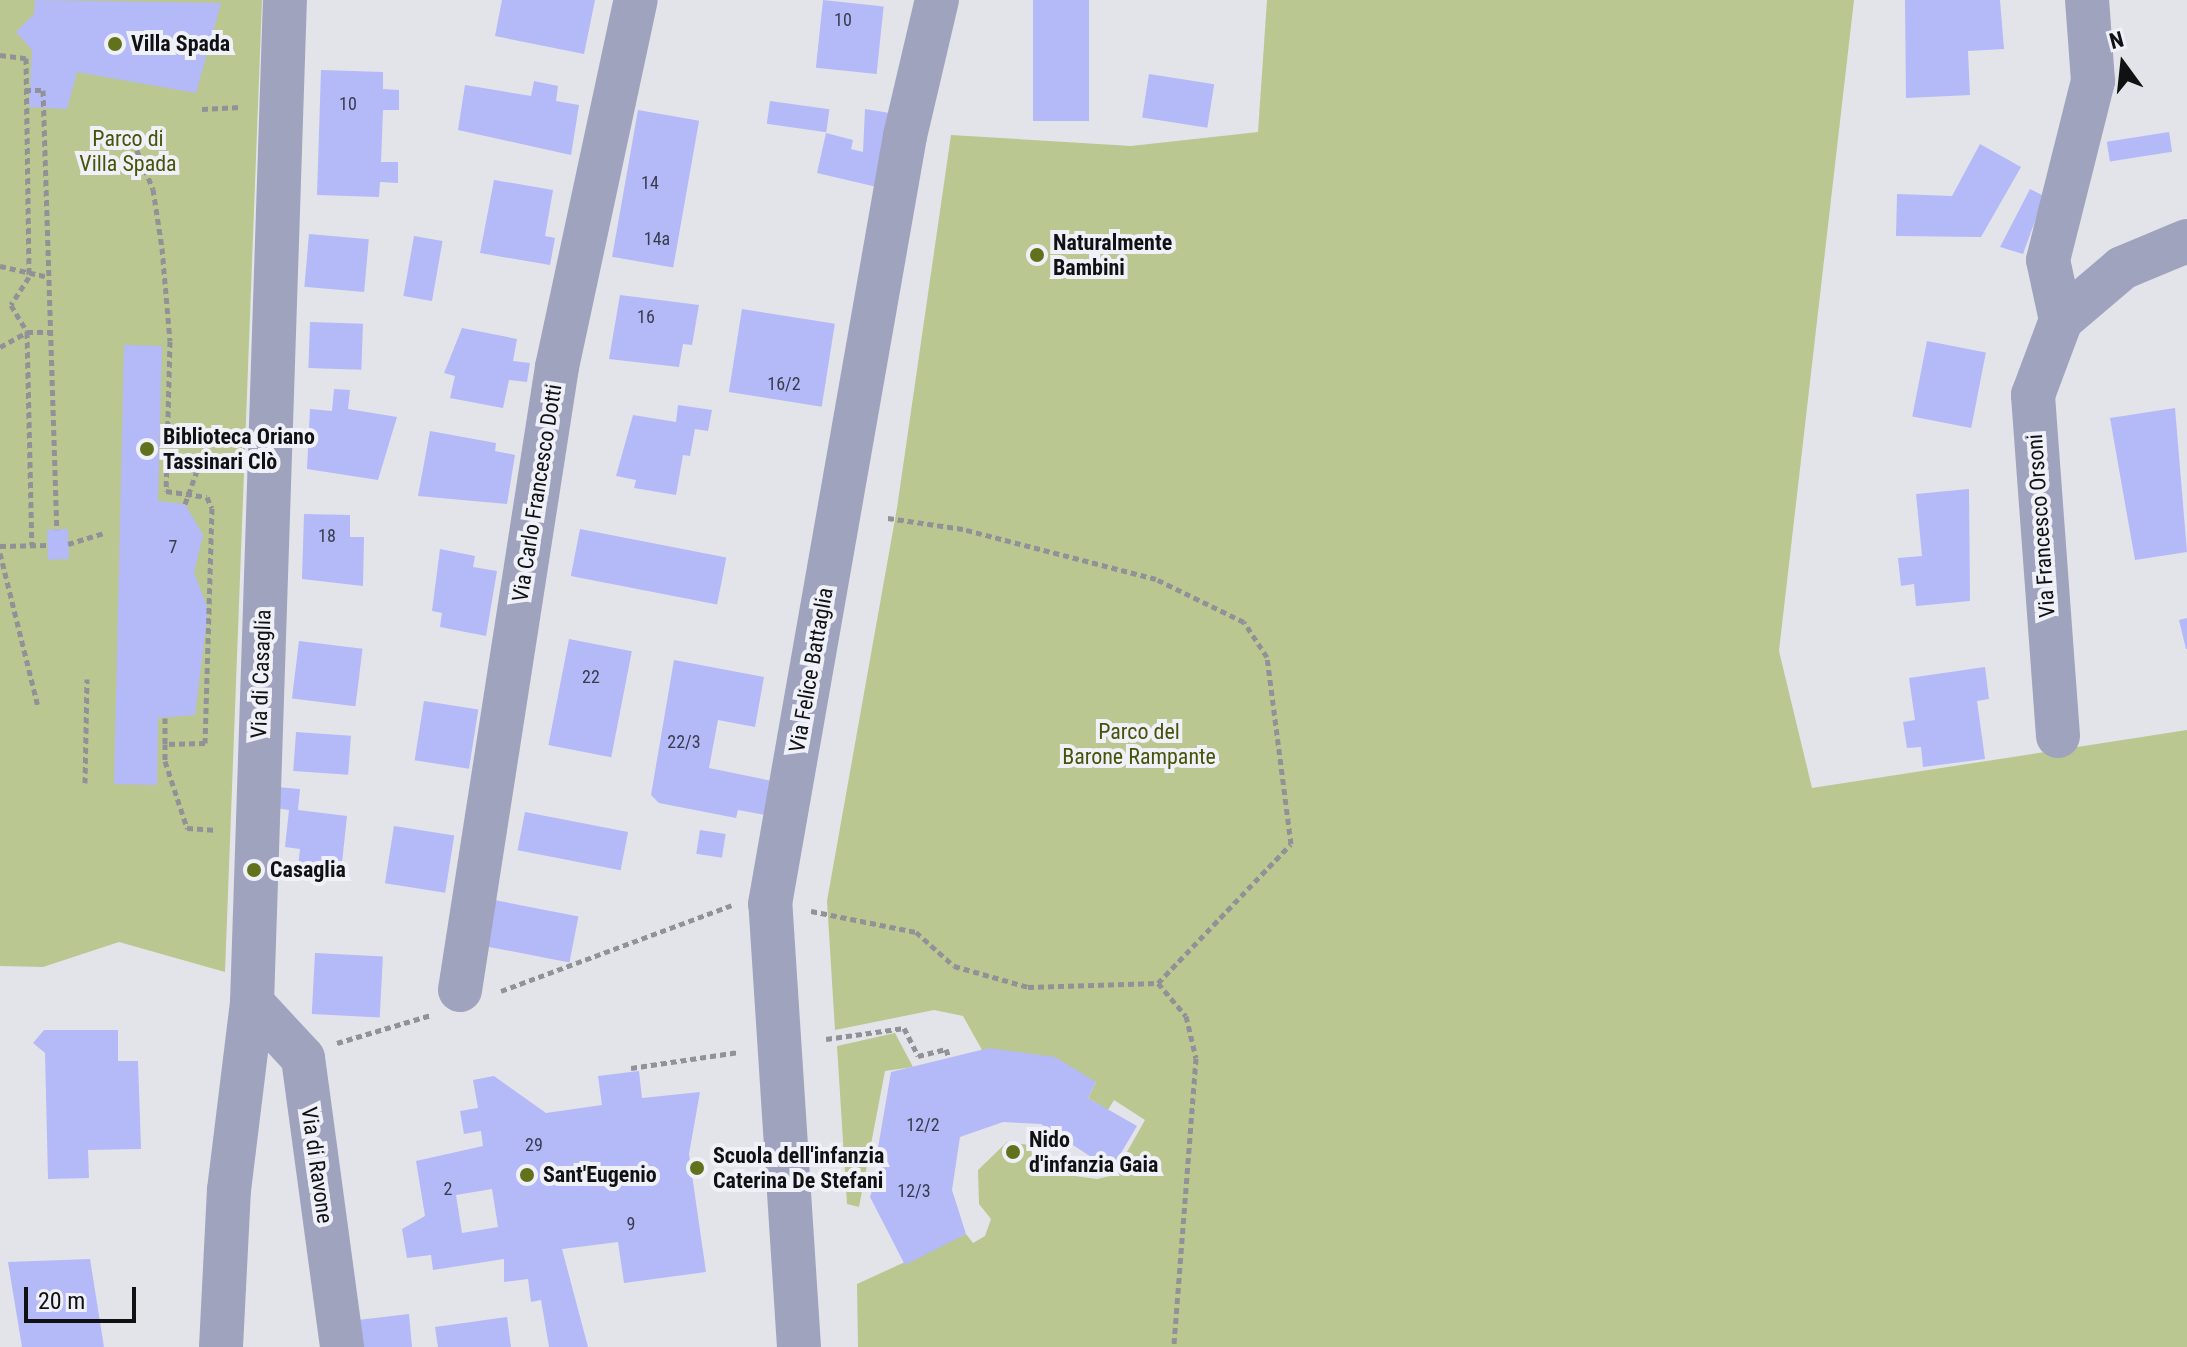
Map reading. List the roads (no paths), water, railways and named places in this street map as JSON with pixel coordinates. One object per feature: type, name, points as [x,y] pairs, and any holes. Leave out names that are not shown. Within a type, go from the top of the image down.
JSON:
[{"type":"street","name":"Via di Casaglia","points":[[221,1347],[229,1190],[252,1003],[285,0]]},
{"type":"street","name":"Via Carlo Francesco Dotti","points":[[464,999],[557,367],[636,0]]},
{"type":"street","name":"Via Felice Battaglia","points":[[799,1347],[770,904],[905,136],[937,0]]},
{"type":"street","points":[[2061,320],[2048,260],[2093,81],[2087,0]]},
{"type":"street","name":"Via Francesco Orsoni","points":[[2058,736],[2033,395],[2061,320],[2122,268],[2187,241]]},
{"type":"street","name":"Via di Ravone","points":[[252,1003],[303,1058],[342,1347]]},
{"type":"place","name":"Villa Spada","points":[[115,44]]},
{"type":"place","name":"Naturalmente Bambini","points":[[1037,255]]},
{"type":"place","name":"Biblioteca Oriano Tassinari Clò","points":[[147,449]]},
{"type":"place","name":"Casaglia","points":[[254,870]]},
{"type":"place","name":"Nido d'infanzia Gaia","points":[[1013,1152]]},
{"type":"place","name":"Scuola dell'infanzia Caterina De Stefani","points":[[697,1168]]},
{"type":"place","name":"Sant'Eugenio","points":[[527,1175]]},
{"type":"park label","name":"Parco di Villa Spada","points":[[128,150]]},
{"type":"park label","name":"Parco del Barone Rampante","points":[[1139,744]]}]
